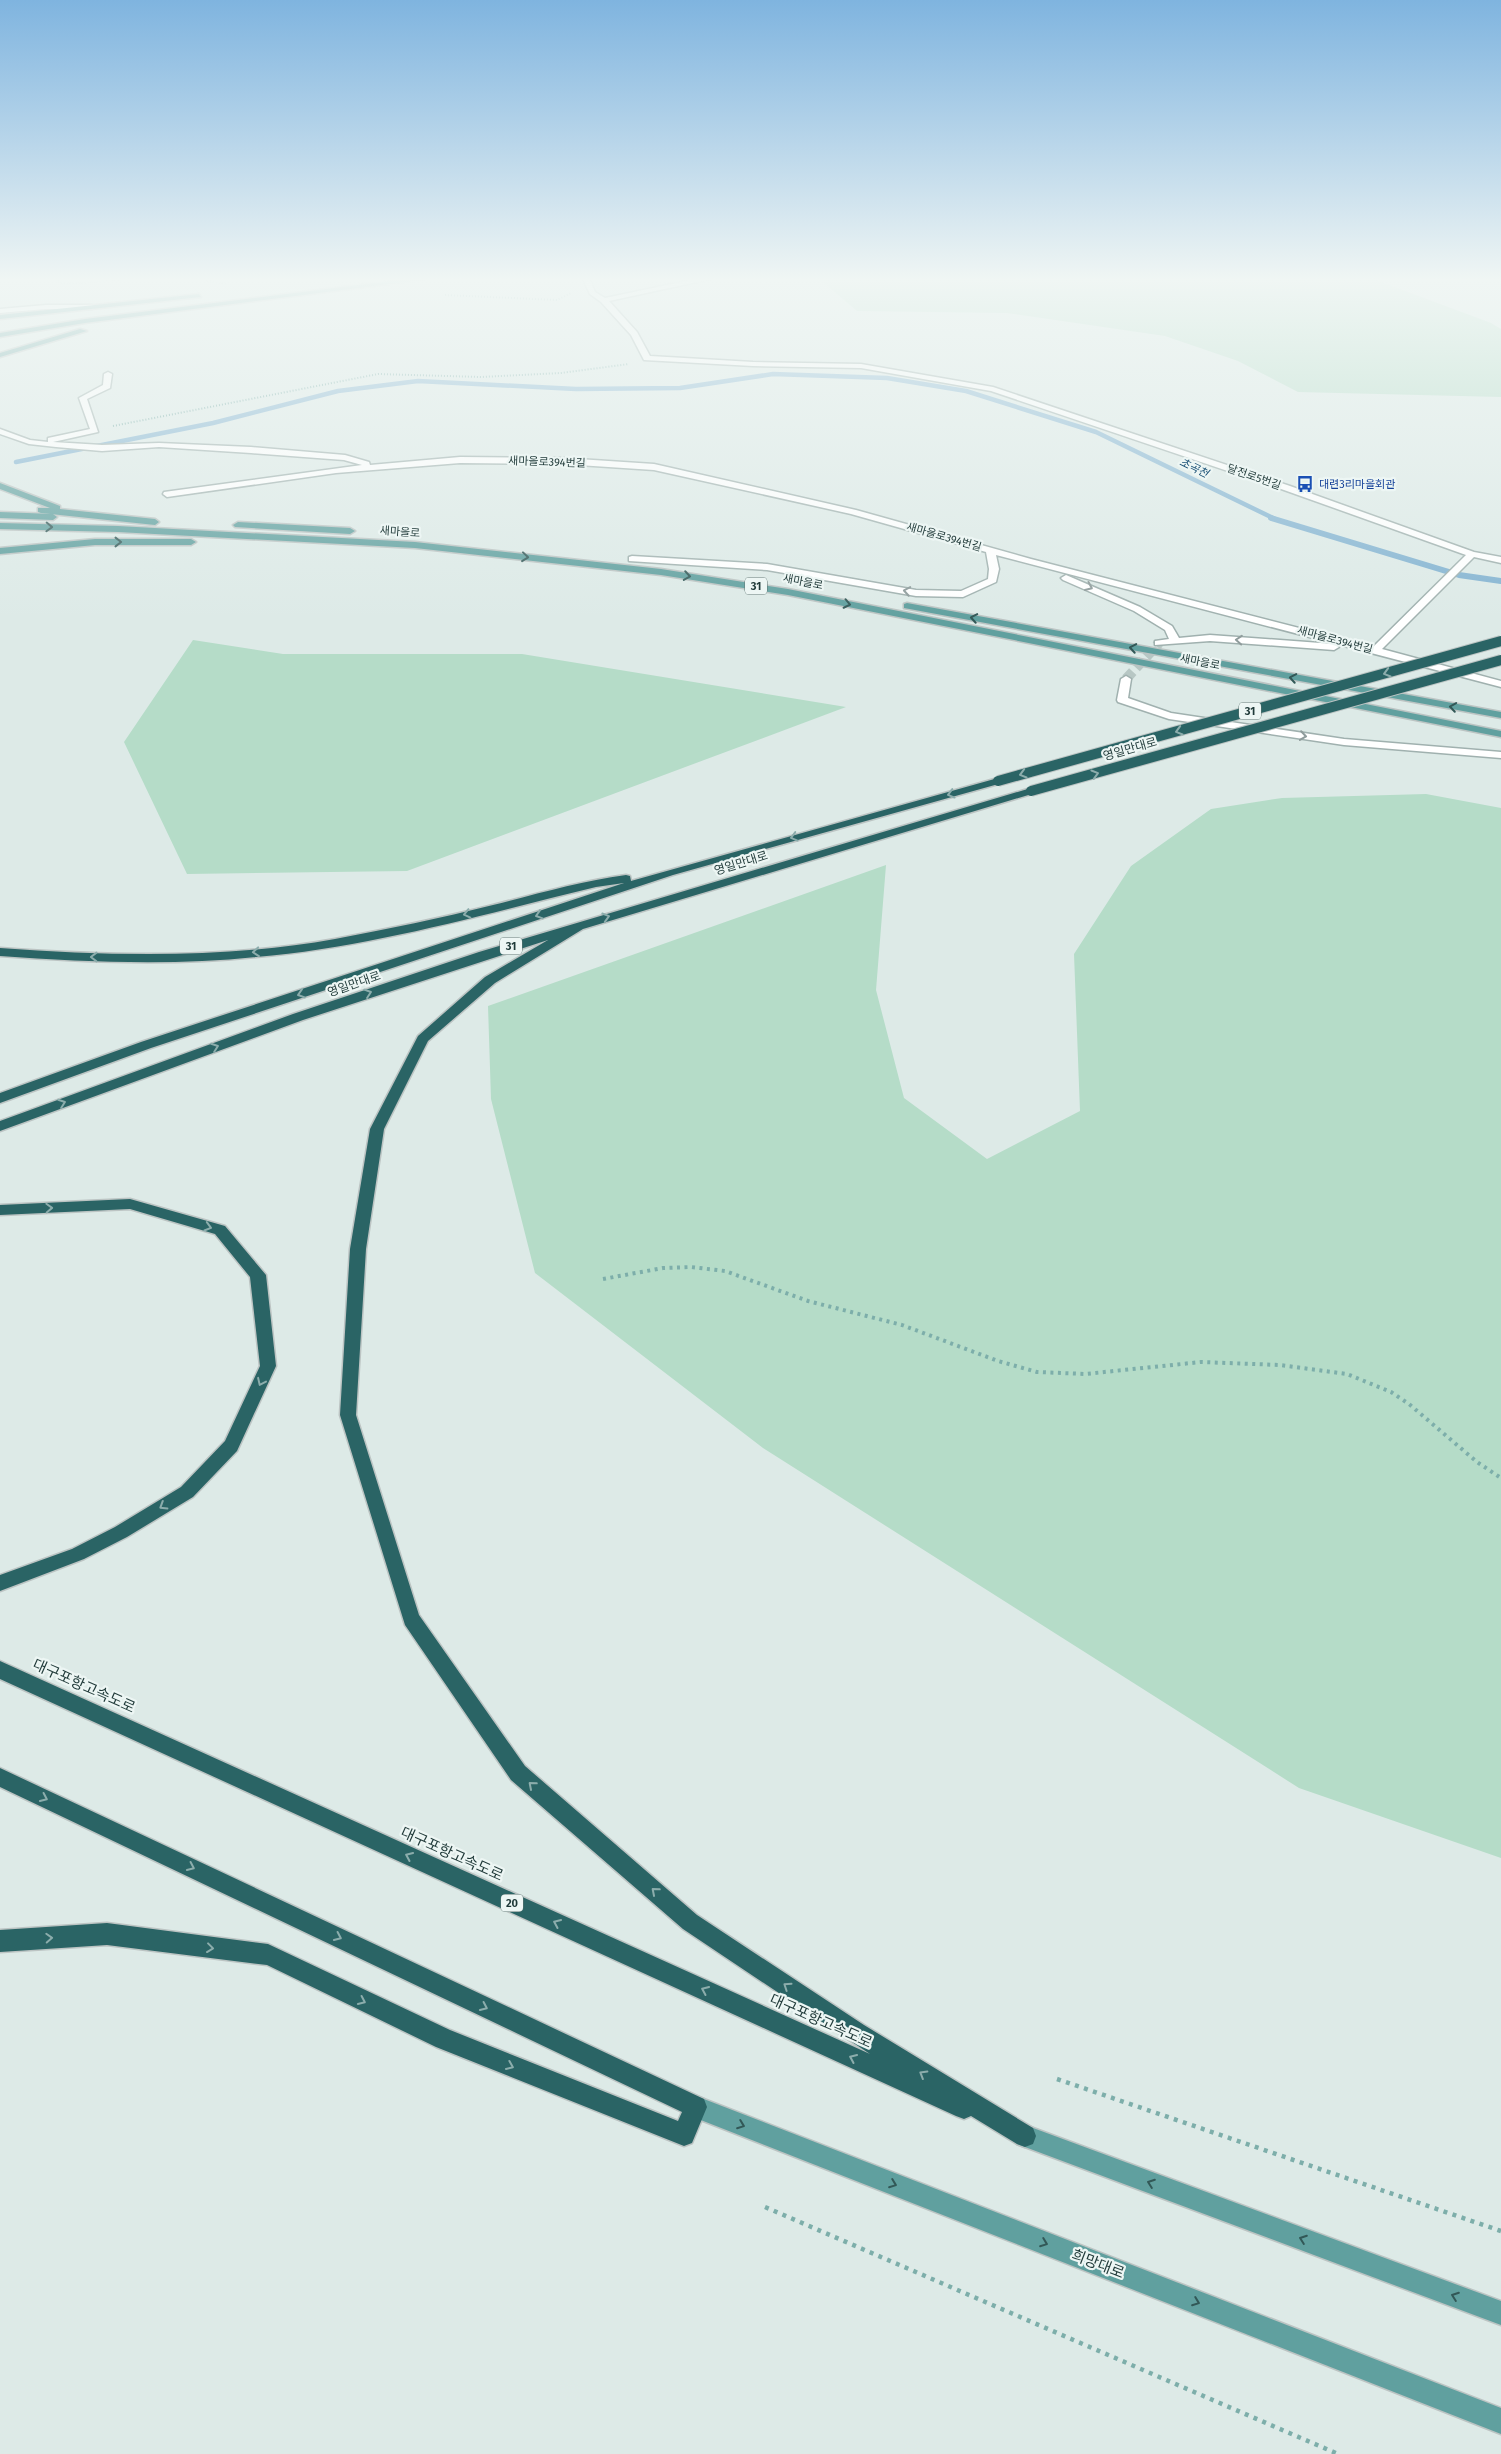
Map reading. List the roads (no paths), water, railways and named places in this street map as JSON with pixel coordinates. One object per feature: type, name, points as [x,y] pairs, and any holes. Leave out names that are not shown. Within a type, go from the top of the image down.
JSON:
[{"type":"highway","name":"영일만대로","points":[[0,1098],[146,1045],[669,872],[1501,641]]},
{"type":"highway","name":"영일만대로","points":[[0,1126],[298,1017],[483,955],[1031,791],[1501,660]]},
{"type":"highway","points":[[0,952],[74,957],[171,958],[293,950],[379,935],[596,883],[669,872]]},
{"type":"highway","points":[[581,925],[490,980],[423,1038],[377,1129],[358,1249],[348,1415],[411,1619],[518,1774],[690,1922],[856,2033],[1025,2136]]},
{"type":"highway","points":[[0,1133],[40,1111]]},
{"type":"highway","points":[[0,1210],[130,1204],[220,1230],[258,1275],[268,1366],[231,1446],[187,1492],[121,1532],[78,1554],[0,1582]]},
{"type":"highway","name":"대구포항고속도로","points":[[0,1670],[1025,2136]]},
{"type":"highway","points":[[0,1777],[696,2107],[684,2135],[444,2039],[268,1955],[107,1934],[0,1941]]},
{"type":"main road","points":[[0,486],[67,512]]},
{"type":"main road","points":[[0,507],[169,523]]},
{"type":"main road","name":"새마을로","points":[[0,515],[306,528],[632,559],[739,573],[1103,643],[1501,714]]},
{"type":"main road","name":"새마을로","points":[[0,526],[118,529],[416,545],[661,572],[788,592],[1501,734]]},
{"type":"main road","points":[[0,551],[95,542],[416,545]]},
{"type":"main road","name":"희망대로","points":[[696,2107],[1501,2421]]},
{"type":"main road","points":[[1025,2136],[1501,2313]]},
{"type":"street","points":[[38,443],[95,430],[90,422],[83,398],[96,392]]},
{"type":"street","name":"달전로5번길","points":[[1000,392],[1287,488],[1472,554],[1501,560]]},
{"type":"street","points":[[0,431],[38,443],[56,445],[102,448],[160,445],[251,450],[345,458],[377,467]]},
{"type":"street","name":"새마을로394번길","points":[[167,494],[336,470],[460,460],[562,461],[654,467],[853,512],[1028,561],[1190,600],[1501,684]]},
{"type":"street","points":[[632,559],[768,567],[916,593],[963,594],[992,580],[994,569],[990,550]]},
{"type":"street","points":[[1159,643],[1210,638],[1375,651],[1442,587],[1472,554]]},
{"type":"street","points":[[1028,561],[1137,609],[1169,628],[1175,642]]},
{"type":"street","points":[[1126,679],[1122,700],[1169,716],[1344,742],[1501,754]]},
{"type":"waterway","name":"초곡천","points":[[16,462],[213,423],[336,392]]},
{"type":"waterway","name":"초곡천","points":[[968,392],[1096,432],[1275,519]]},
{"type":"waterway","name":"초곡천","points":[[1271,518],[1459,575],[1501,581]]},
{"type":"tunnel","points":[[1126,679],[1159,643]]},
{"type":"place","name":"대련3리마을회관","points":[[1305,484]]}]
